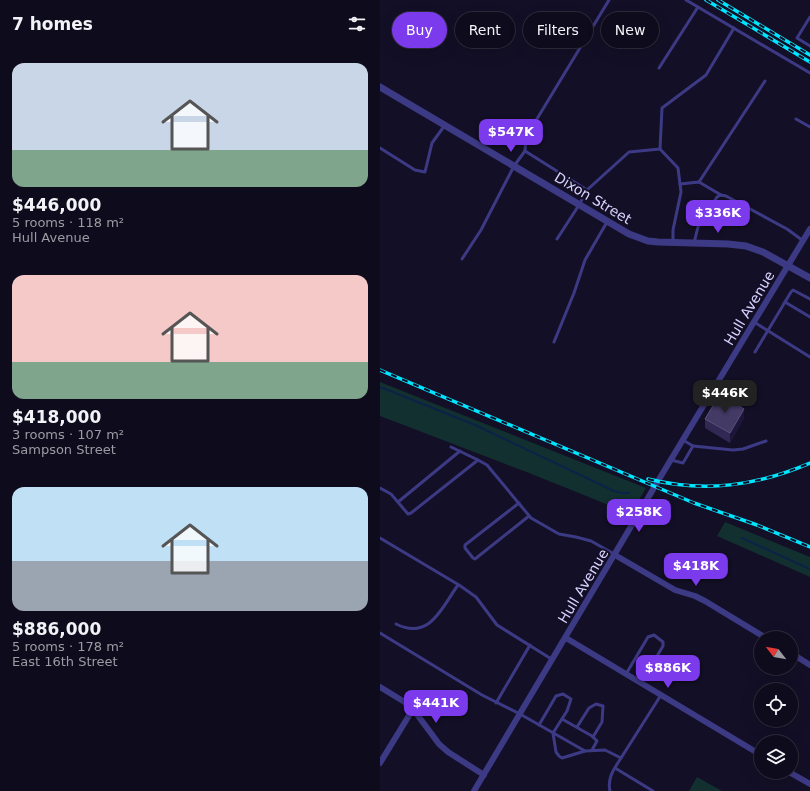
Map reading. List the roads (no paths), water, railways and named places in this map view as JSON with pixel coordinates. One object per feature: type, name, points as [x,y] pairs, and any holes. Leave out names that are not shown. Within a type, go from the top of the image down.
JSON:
[{"type":"street","name":"Dixon Street","points":[[380,87],[629,234],[648,241],[746,246],[764,252],[810,278]]},
{"type":"street","name":"Hull Avenue","points":[[474,791],[809,231]]},
{"type":"street","points":[[615,555],[675,590],[705,601],[754,631]]},
{"type":"street","points":[[566,638],[754,751]]},
{"type":"street","points":[[798,657],[810,665]]},
{"type":"street","points":[[380,687],[404,701],[413,709],[439,744],[448,752],[484,775]]},
{"type":"street","points":[[380,764],[413,709]]},
{"type":"street","points":[[798,777],[810,784]]},
{"type":"lane","points":[[462,259],[481,230],[514,166],[525,151],[526,137],[609,0]]},
{"type":"lane","points":[[686,0],[810,74]]},
{"type":"lane","points":[[659,68],[698,7]]},
{"type":"lane","points":[[810,17],[796,38],[810,46]]},
{"type":"lane","points":[[673,243],[673,230],[682,192],[678,168],[660,149],[662,108],[706,75],[734,28]]},
{"type":"lane","points":[[699,182],[765,82]]},
{"type":"lane","points":[[796,119],[810,127]]},
{"type":"lane","points":[[380,148],[415,170],[425,172],[432,144],[445,125]]},
{"type":"lane","points":[[557,239],[587,190],[629,152],[660,149]]},
{"type":"lane","points":[[525,151],[587,190]]},
{"type":"lane","points":[[680,184],[699,182],[787,229],[803,241]]},
{"type":"lane","points":[[694,243],[698,227],[717,197],[721,195]]},
{"type":"lane","points":[[554,342],[574,293],[585,260],[608,222]]},
{"type":"lane","points":[[755,352],[793,290],[810,299]]},
{"type":"lane","points":[[785,302],[810,317]]},
{"type":"lane","points":[[754,322],[810,357]]},
{"type":"lane","points":[[683,440],[693,446],[733,450],[743,449],[766,441]]},
{"type":"lane","points":[[671,460],[683,463],[693,446]]},
{"type":"lane","points":[[452,447],[487,465],[529,516],[559,534],[576,536],[615,555]]},
{"type":"lane","points":[[398,502],[460,451]]},
{"type":"lane","points":[[380,488],[391,494],[408,514],[411,514],[478,460]]},
{"type":"lane","points":[[519,503],[466,545],[465,548],[473,558],[476,559],[529,516]]},
{"type":"lane","points":[[380,538],[458,585],[476,598],[497,624],[553,660]]},
{"type":"lane","points":[[396,624],[403,628],[412,630],[424,627],[433,621],[458,585]]},
{"type":"lane","points":[[380,633],[496,703],[520,714],[585,752]]},
{"type":"lane","points":[[626,674],[648,637],[654,636],[663,642],[663,646],[641,683]]},
{"type":"lane","points":[[496,703],[530,645]]},
{"type":"lane","points":[[539,725],[556,696],[563,694],[571,699],[553,733],[556,752],[559,756],[562,758],[592,750],[605,750],[621,758]]},
{"type":"lane","points":[[610,791],[608,785],[610,775],[661,695]]},
{"type":"lane","points":[[577,727],[589,708],[596,704],[603,706],[602,722],[593,737]]},
{"type":"lane","points":[[562,718],[597,741],[592,750]]},
{"type":"lane","points":[[615,768],[653,791]]},
{"type":"waterway","points":[[380,387],[475,425],[614,491],[629,493]]},
{"type":"waterway","points":[[742,538],[810,569]]},
{"type":"railway","points":[[706,0],[810,62]]},
{"type":"railway","points":[[718,0],[810,55]]},
{"type":"railway","points":[[380,370],[694,503],[757,525],[810,547]]},
{"type":"railway","points":[[648,479],[690,486],[730,485],[770,477],[810,463]]}]
